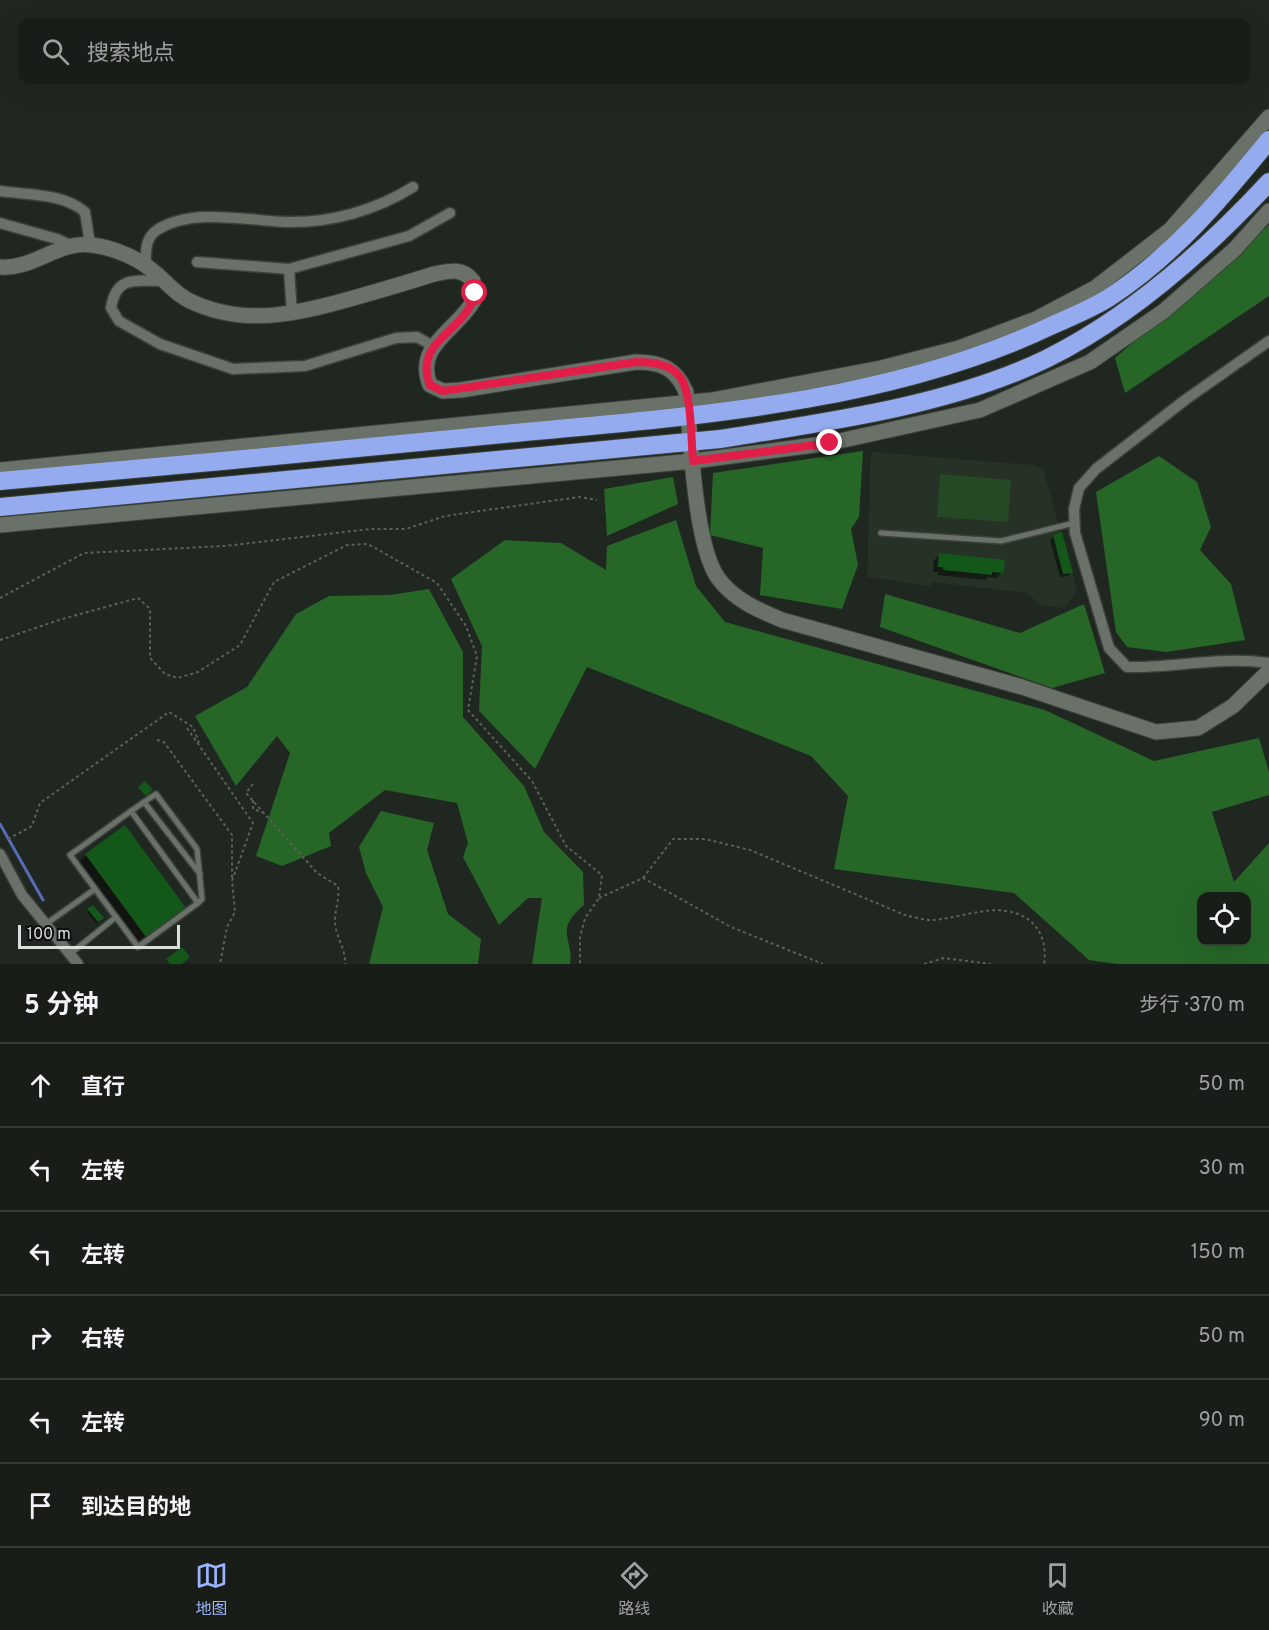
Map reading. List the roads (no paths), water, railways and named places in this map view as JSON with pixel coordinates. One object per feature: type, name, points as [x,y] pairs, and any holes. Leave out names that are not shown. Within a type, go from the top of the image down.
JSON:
[{"type":"highway","points":[[0,481],[688,409],[877,385],[963,362],[1033,335],[1108,299],[1174,249],[1218,202],[1269,140]]},
{"type":"highway","points":[[0,507],[691,442],[828,422],[975,387],[1046,359],[1120,315],[1188,262],[1269,182]]},
{"type":"highway","points":[[0,489],[52,484],[110,471]]},
{"type":"street","points":[[0,470],[688,409],[880,368],[960,348],[1036,319],[1095,288],[1170,230],[1269,117]]},
{"type":"street","points":[[147,267],[146,248],[151,236],[161,228],[183,219],[290,222],[345,216],[394,199],[413,187]]},
{"type":"street","points":[[0,191],[64,200],[77,205],[85,212],[90,244]]},
{"type":"street","points":[[0,525],[693,461],[830,443],[980,410],[1090,362],[1164,311],[1234,249],[1269,211]]},
{"type":"street","points":[[197,262],[289,269],[409,236],[450,213]]},
{"type":"street","points":[[0,223],[57,239],[72,246]]},
{"type":"street","points":[[0,267],[14,268],[72,246],[90,244],[123,253],[147,267],[189,301],[225,313],[256,317],[292,314],[434,274],[449,271],[464,272],[473,280],[474,300],[451,329],[433,346],[426,358],[425,374],[430,385],[443,391],[636,362],[652,362],[669,368],[680,376],[688,409],[702,537],[717,577],[746,604],[782,620],[1022,687],[1156,732],[1198,728],[1233,706],[1269,671]]},
{"type":"street","points":[[289,269],[292,314]]},
{"type":"street","points":[[164,281],[123,283],[113,293],[111,308],[119,321],[160,344],[233,369],[304,366],[396,338],[417,337],[433,346]]},
{"type":"street","points":[[1269,341],[1185,400],[1096,469],[1079,488],[1074,509],[1075,533],[1109,648],[1127,667],[1159,668],[1211,660],[1239,659],[1269,663]]},
{"type":"street","points":[[0,854],[22,895],[78,964]]},
{"type":"lane","points":[[880,533],[1001,541],[1074,523]]},
{"type":"lane","points":[[156,794],[197,849],[202,899],[138,947],[70,855],[131,811],[156,794]]},
{"type":"lane","points":[[144,802],[200,874]]},
{"type":"lane","points":[[131,811],[198,903]]},
{"type":"lane","points":[[46,924],[95,889]]},
{"type":"lane","points":[[70,954],[116,917]]},
{"type":"waterway","points":[[0,824],[43,900]]}]
